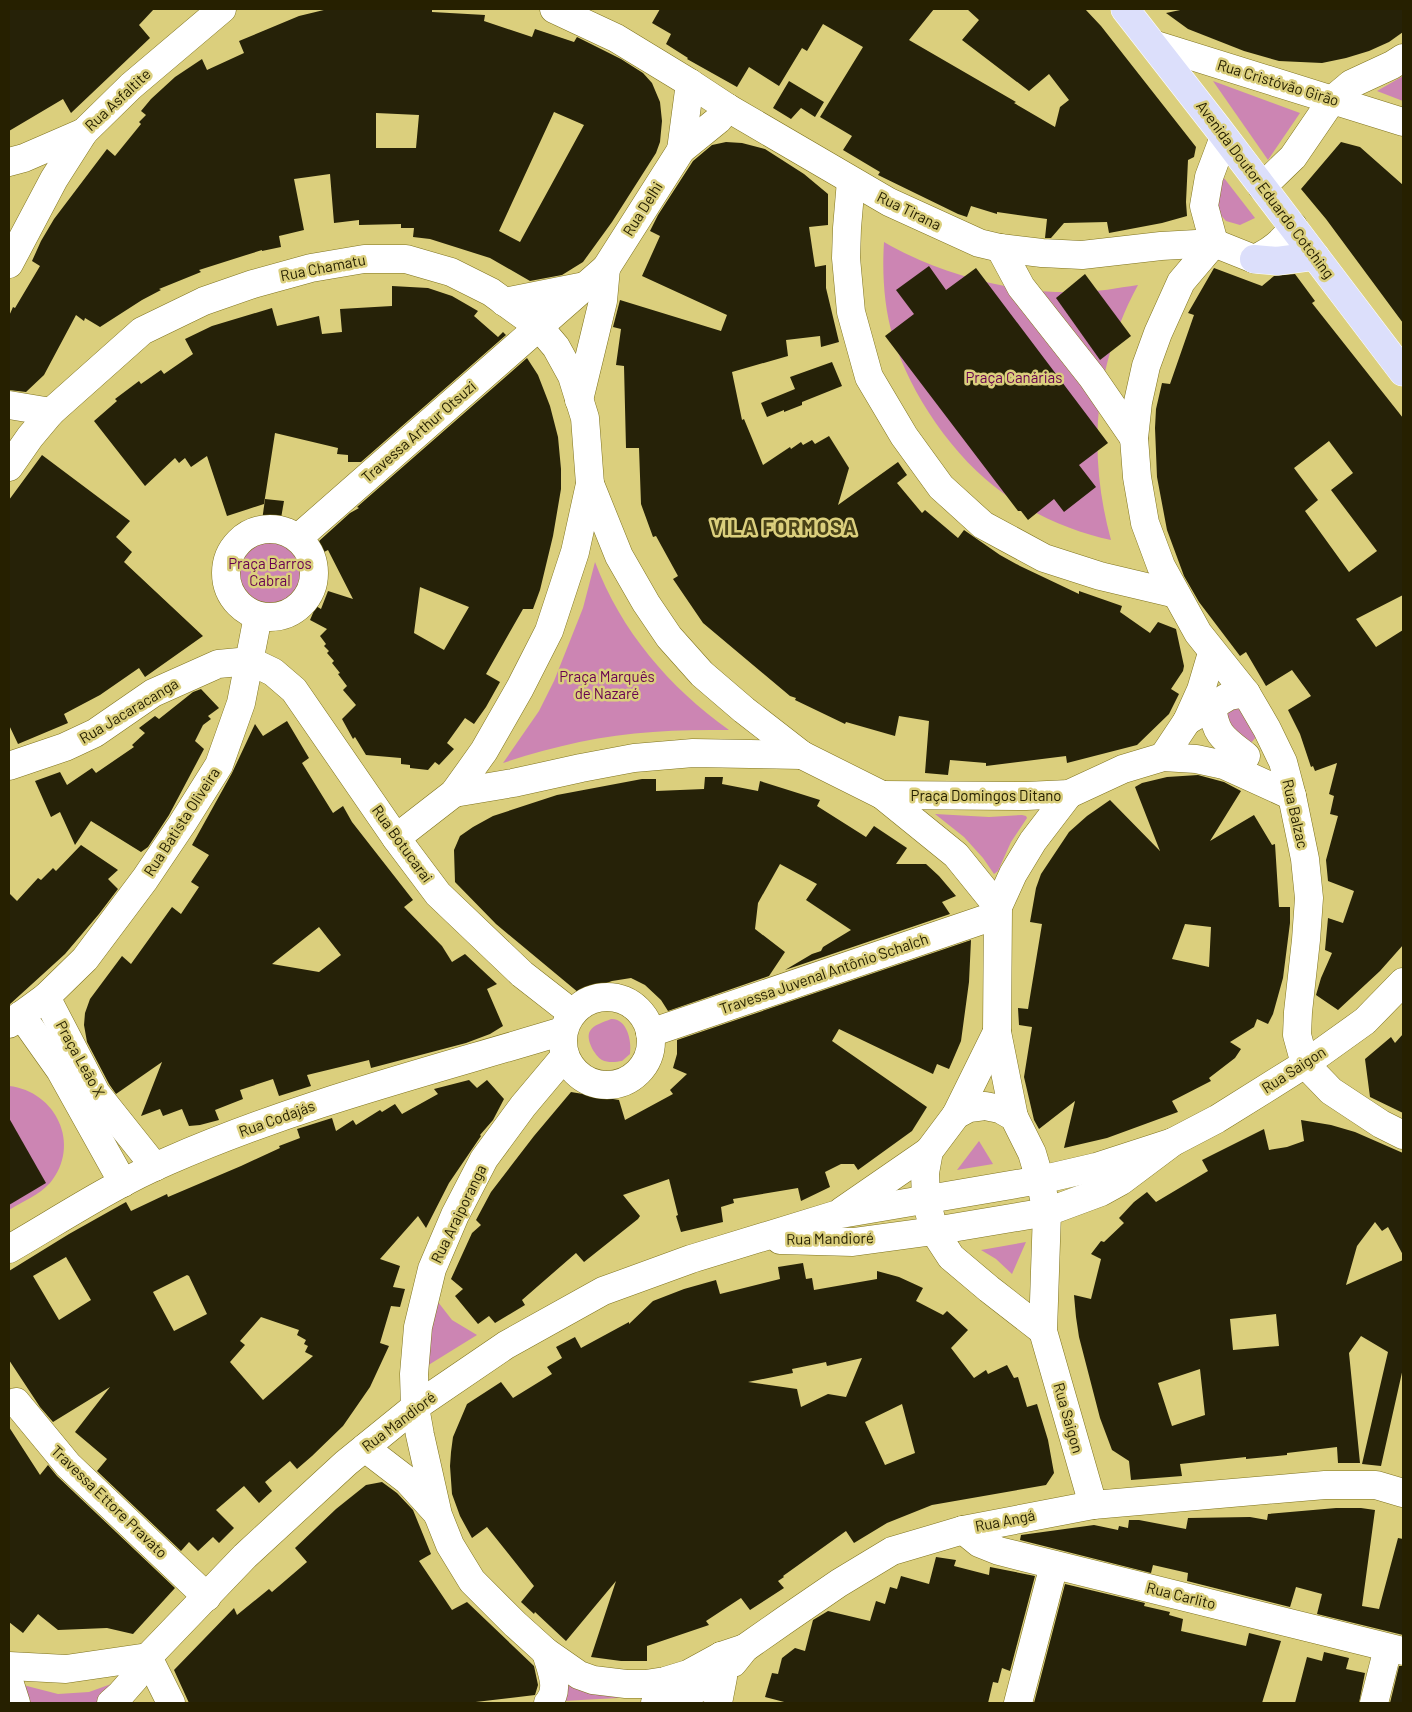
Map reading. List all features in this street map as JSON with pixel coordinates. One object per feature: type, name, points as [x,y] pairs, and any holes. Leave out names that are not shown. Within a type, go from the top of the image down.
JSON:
[{"type":"main road","name":"Avenida Doutor Eduardo Cotching","points":[[1131,14],[1403,372]]},
{"type":"main road","points":[[1254,259],[1278,261],[1315,256]]},
{"type":"street","name":"Rua Asfaltite","points":[[9,264],[54,179],[84,132],[131,86],[222,9]]},
{"type":"street","name":"Rua Tirana","points":[[554,9],[616,38],[728,108],[888,202],[979,243],[1000,248],[1082,256],[1160,246],[1214,243],[1254,259]]},
{"type":"street","name":"Rua Cristóvão Girão","points":[[1153,44],[1403,122]]},
{"type":"street","points":[[1262,187],[1293,157],[1332,100],[1351,84],[1392,66],[1403,58]]},
{"type":"street","name":"Rua Delhi","points":[[681,150],[690,83]]},
{"type":"street","name":"Rua Delhi","points":[[539,327],[596,277],[681,150],[718,120],[728,108]]},
{"type":"street","points":[[9,162],[24,158],[84,132]]},
{"type":"street","points":[[1176,594],[1161,566],[1145,523],[1137,477],[1134,438],[1138,402],[1146,366],[1158,333],[1181,282],[1214,243],[1204,206],[1209,177],[1224,137]]},
{"type":"street","points":[[851,181],[846,258],[851,312],[869,377],[904,436],[941,487],[984,525],[1044,558],[1100,576],[1176,594]]},
{"type":"street","points":[[1254,259],[1269,252],[1288,234],[1293,226]]},
{"type":"street","points":[[1160,246],[1175,263],[1181,282]]},
{"type":"street","points":[[1000,248],[1021,287],[1092,377],[1134,438]]},
{"type":"street","name":"Rua Chamatu","points":[[9,467],[30,437],[52,412],[142,331],[204,301],[253,284],[311,268],[364,258],[406,259],[452,272],[491,292],[539,327],[556,346],[572,376],[585,418],[590,484]]},
{"type":"street","points":[[504,302],[596,277]]},
{"type":"street","name":"Rua Delhi","points":[[580,400],[603,301],[596,277]]},
{"type":"street","name":"Travessa Arthur Otsuzi","points":[[298,538],[539,327]]},
{"type":"street","points":[[9,405],[52,412]]},
{"type":"street","points":[[590,484],[619,556],[646,603],[669,637],[702,674],[744,710],[802,755]]},
{"type":"street","points":[[396,838],[454,793],[484,751],[520,688],[549,631],[575,552],[590,484]]},
{"type":"street","points":[[272,528],[287,531],[298,538],[309,550],[314,562],[315,576],[312,589],[305,600],[296,609],[284,615],[271,617],[258,616],[241,607],[231,595],[226,580],[226,564],[231,550],[242,538],[256,530],[272,528]]},
{"type":"street","name":"Rua Balzac","points":[[1176,594],[1198,633],[1212,653],[1246,693],[1270,735],[1282,762],[1292,796],[1306,859],[1309,898],[1297,1035],[1306,1064]]},
{"type":"street","name":"Rua Batista Oliveira","points":[[46,997],[85,959],[145,879],[219,765],[241,703],[258,616]]},
{"type":"street","points":[[1163,757],[1187,721],[1201,690],[1212,653]]},
{"type":"street","name":"Rua Jacaracanga","points":[[9,766],[65,747],[95,733],[153,694],[188,676],[218,664],[250,661]]},
{"type":"street","name":"Rua Botucarai","points":[[250,661],[272,672],[294,690],[396,838],[438,894],[522,974],[567,1033]]},
{"type":"street","points":[[1187,721],[1229,696],[1246,693]]},
{"type":"street","points":[[1212,706],[1216,727],[1235,761]]},
{"type":"street","points":[[1235,761],[1270,735]]},
{"type":"street","points":[[454,793],[634,758],[693,753],[802,755]]},
{"type":"street","name":"Praça Domingos Ditano","points":[[802,755],[882,796],[956,855],[997,911]]},
{"type":"street","points":[[1069,794],[1123,769],[1163,757],[1235,761],[1292,796]]},
{"type":"street","name":"Praça Domingos Ditano","points":[[882,796],[1026,796],[1069,794]]},
{"type":"street","name":"Praça Domingos Ditano","points":[[997,911],[1013,874],[1033,841],[1069,794]]},
{"type":"street","points":[[835,1215],[929,1151],[956,1115],[997,1032],[997,911]]},
{"type":"street","name":"Travessa Juvenal Antônio Schalch","points":[[650,1032],[997,911]]},
{"type":"street","name":"Rua Saigon","points":[[1047,1212],[1101,1192],[1121,1181],[1173,1142],[1217,1118],[1306,1064],[1365,1021],[1403,982]]},
{"type":"street","name":"Praça Leão X","points":[[122,1183],[60,1070],[15,1019],[46,997],[96,1093],[155,1167]]},
{"type":"street","points":[[600,997],[612,997],[633,1005],[641,1012],[650,1032],[651,1046],[647,1058],[631,1078],[619,1083],[606,1085],[581,1077],[572,1067],[567,1033],[580,1006],[590,1000],[600,997]]},
{"type":"street","name":"Rua Saigon","points":[[997,1032],[1014,1117],[1032,1153],[1047,1212],[1043,1331],[1093,1505]]},
{"type":"street","name":"Rua Codajás","points":[[9,1249],[122,1183],[155,1167],[282,1115],[567,1033]]},
{"type":"street","name":"Rua Araiporanga","points":[[567,1033],[523,1106],[484,1160],[451,1224],[432,1269],[418,1327],[414,1374],[415,1408],[438,1515],[450,1545],[472,1581],[546,1652],[579,1675],[593,1680],[626,1684],[646,1684],[665,1681],[730,1660]]},
{"type":"street","points":[[1306,1064],[1331,1091],[1381,1124],[1403,1135]]},
{"type":"street","points":[[956,1115],[969,1108],[985,1106],[1000,1109],[1014,1117]]},
{"type":"street","name":"Rua Saigon","points":[[1040,1180],[1096,1167],[1173,1142]]},
{"type":"street","points":[[929,1151],[925,1173],[926,1199],[934,1231],[951,1257],[988,1289],[1043,1331]]},
{"type":"street","name":"Rua Mandioré","points":[[111,1703],[135,1678],[148,1657],[245,1556],[346,1463],[415,1408],[506,1345],[603,1292],[691,1259],[835,1215],[1040,1180]]},
{"type":"street","name":"Rua Mandioré","points":[[756,1240],[853,1242],[934,1231],[1047,1212]]},
{"type":"street","name":"Travessa Ettore Pravato","points":[[11,1401],[68,1465],[207,1597]]},
{"type":"street","name":"Rua Araiporanga","points":[[365,1448],[408,1481],[438,1515]]},
{"type":"street","name":"Rua Angá","points":[[655,1703],[699,1688],[730,1660],[839,1583],[892,1551],[963,1530],[1093,1505],[1325,1484],[1376,1485],[1403,1493]]},
{"type":"street","name":"Rua Carlito","points":[[963,1530],[979,1543],[999,1551],[1396,1649]]},
{"type":"street","points":[[1018,1703],[1054,1565]]},
{"type":"street","points":[[1374,1703],[1396,1649]]},
{"type":"street","points":[[546,1652],[553,1676],[554,1688],[553,1696],[548,1703]]},
{"type":"street","points":[[9,1666],[66,1669],[148,1657],[171,1703]]},
{"type":"street","points":[[718,1703],[730,1660]]},
{"type":"street","points":[[9,1682],[13,1689],[16,1703]]},
{"type":"green space","points":[[1403,76],[1403,101],[1377,91]]},
{"type":"green space","points":[[1213,81],[1300,113],[1268,160]]},
{"type":"green space","points":[[1224,178],[1255,218],[1240,225],[1226,221],[1215,209],[1216,192]]},
{"type":"green space","name":"Praça Canárias","points":[[884,242],[928,264],[952,272],[977,280],[1028,290],[1053,292],[1100,291],[1138,285],[1123,316],[1112,347],[1104,378],[1099,410],[1097,442],[1099,474],[1103,507],[1111,540],[1069,528],[1015,501],[985,479],[951,443],[922,402],[910,380],[893,337],[884,290]]},
{"type":"green space","name":"Praça Barros Cabral","points":[[277,536],[296,546],[304,558],[306,572],[304,586],[296,598],[284,606],[263,608],[244,598],[236,586],[234,565],[244,546],[256,538]]},
{"type":"green space","name":"Praça Marquês de Nazaré","points":[[595,562],[618,611],[649,656],[686,695],[729,730],[672,731],[615,736],[558,747],[503,763],[539,711],[554,681],[583,608]]},
{"type":"green space","points":[[1232,693],[1256,737],[1251,743],[1236,742],[1218,699]]},
{"type":"green space","points":[[935,814],[989,817],[1022,815],[1027,818],[1011,842],[998,871],[994,874],[983,858],[964,837]]},
{"type":"green space","points":[[611,1019],[621,1022],[625,1026],[629,1037],[630,1054],[622,1061],[609,1062],[602,1060],[590,1043],[589,1034],[591,1029]]},
{"type":"green space","points":[[9,1086],[26,1090],[40,1098],[51,1109],[59,1122],[63,1137],[64,1153],[59,1168],[50,1183],[36,1195],[9,1210]]},
{"type":"green space","points":[[979,1141],[993,1164],[957,1170]]},
{"type":"green space","points":[[1026,1242],[1012,1274],[996,1259],[981,1250]]},
{"type":"green space","points":[[438,1302],[452,1320],[477,1335],[422,1369]]},
{"type":"green space","points":[[128,1678],[100,1703],[27,1703],[23,1685],[58,1694],[89,1692]]},
{"type":"green space","points":[[565,1682],[618,1693],[618,1698],[563,1701]]},
{"type":"building","points":[[9,9],[154,9],[139,25],[150,38],[71,113],[63,99],[9,131]]},
{"type":"building","points":[[328,9],[432,9],[432,12],[485,15],[484,21],[532,37],[535,29],[574,42],[577,37],[621,59],[643,73],[652,83],[660,102],[662,121],[660,142],[656,153],[612,222],[583,262],[562,275],[530,281],[490,258],[430,239],[413,237],[414,228],[401,228],[401,224],[359,225],[359,220],[334,223],[330,174],[294,179],[304,230],[279,236],[281,247],[262,250],[199,270],[201,272],[159,289],[161,290],[100,327],[85,318],[84,321],[76,315],[44,375],[26,392],[9,390],[9,316],[40,266],[32,261],[41,241],[54,219],[107,149],[115,156],[141,124],[139,122],[146,115],[141,111],[175,77],[202,59],[207,70],[244,53],[239,41],[299,16]],"holes":[[[554,112],[584,125],[520,242],[499,231]],[[376,113],[419,115],[416,148],[376,148]]]},
{"type":"building","points":[[660,9],[934,9],[909,40],[1016,102],[1014,103],[1055,127],[1060,107],[1069,100],[1049,74],[1029,91],[962,40],[979,20],[967,9],[1085,9],[1101,26],[1196,147],[1194,157],[1188,160],[1187,216],[1162,223],[1109,233],[1107,222],[1064,223],[1051,238],[1045,238],[1047,219],[997,212],[997,214],[971,206],[967,217],[958,214],[878,175],[880,172],[843,150],[852,136],[820,117],[863,47],[823,24],[807,51],[802,48],[779,86],[749,67],[737,87],[687,59],[666,44],[671,34],[652,23]]},
{"type":"building","points":[[1185,9],[1403,9],[1403,32],[1389,42],[1346,58],[1322,63],[1279,61],[1244,51],[1188,29],[1166,13]]},
{"type":"building","points":[[789,81],[824,102],[815,117],[801,108],[791,119],[773,108]]},
{"type":"building","points":[[726,142],[742,143],[765,149],[804,174],[828,194],[828,225],[809,227],[815,267],[826,265],[826,288],[839,342],[821,347],[820,336],[786,340],[788,356],[732,372],[742,420],[744,419],[763,465],[801,442],[803,445],[812,440],[815,444],[829,436],[849,468],[838,505],[898,462],[907,475],[897,483],[922,513],[925,510],[958,538],[964,530],[1000,555],[1020,566],[1079,594],[1079,591],[1122,606],[1120,612],[1150,633],[1158,622],[1176,629],[1184,666],[1183,671],[1171,689],[1179,694],[1169,714],[1137,745],[1067,763],[1066,756],[986,766],[986,763],[950,760],[948,775],[925,773],[929,721],[899,716],[895,736],[846,722],[845,724],[795,700],[796,698],[790,696],[703,623],[673,579],[678,576],[656,536],[653,537],[641,504],[639,448],[626,448],[624,366],[616,365],[621,329],[613,327],[620,300],[721,331],[727,315],[642,276],[660,236],[650,231],[658,215],[693,161],[712,145]]},
{"type":"building","points":[[1341,142],[1360,147],[1403,185],[1403,323],[1326,219],[1301,189]]},
{"type":"building","name":"Praça Canárias","points":[[929,266],[946,290],[976,268],[1108,443],[1079,465],[1096,487],[1064,512],[1054,499],[1028,520],[1021,511],[1018,511],[885,336],[914,314],[896,290]]},
{"type":"building","points":[[1214,268],[1262,286],[1274,276],[1295,274],[1315,301],[1312,303],[1403,418],[1403,595],[1356,619],[1376,647],[1403,630],[1403,945],[1380,971],[1338,1010],[1316,995],[1332,953],[1325,950],[1328,918],[1343,923],[1354,891],[1328,881],[1326,860],[1338,816],[1330,814],[1334,796],[1329,794],[1337,763],[1315,771],[1313,766],[1311,767],[1300,734],[1288,710],[1311,696],[1292,670],[1266,686],[1246,652],[1240,656],[1199,602],[1184,576],[1167,530],[1157,477],[1156,409],[1162,383],[1170,384],[1194,315],[1188,313]],"holes":[[[1329,441],[1353,473],[1331,490],[1377,551],[1349,572],[1305,511],[1318,500],[1294,468]]]},
{"type":"building","points":[[1085,274],[1131,336],[1100,360],[1056,298]]},
{"type":"building","points":[[392,286],[428,288],[452,296],[478,311],[474,316],[498,337],[503,332],[506,335],[361,462],[348,462],[348,455],[337,454],[338,448],[275,433],[264,504],[227,516],[207,456],[191,467],[185,458],[179,463],[175,458],[145,486],[94,421],[117,401],[115,399],[139,381],[141,384],[161,370],[164,374],[193,354],[185,339],[212,326],[272,308],[277,326],[319,316],[322,334],[342,332],[340,309],[392,306]]},
{"type":"building","points":[[527,358],[538,375],[550,406],[558,437],[561,489],[553,536],[540,590],[533,609],[523,609],[486,674],[500,682],[474,724],[465,718],[447,743],[454,749],[439,765],[435,762],[428,770],[410,768],[410,765],[401,764],[401,758],[366,755],[355,737],[353,739],[342,719],[356,705],[343,690],[347,686],[332,663],[334,661],[327,653],[329,651],[324,646],[326,644],[320,636],[327,629],[310,620],[316,606],[321,609],[328,591],[353,599],[328,550],[324,552],[319,541],[350,513],[359,508],[357,507]],"holes":[[[420,587],[469,607],[444,650],[414,633]]]},
{"type":"building","points":[[832,362],[842,386],[802,402],[802,405],[767,417],[761,403],[795,389],[790,377]]},
{"type":"building","points":[[42,455],[130,521],[116,537],[132,552],[124,562],[203,636],[145,677],[139,668],[100,695],[64,714],[68,723],[18,744],[9,725],[9,500]]},
{"type":"building","points":[[265,499],[284,501],[280,524],[262,521]]},
{"type":"building","points":[[201,689],[219,708],[208,716],[211,719],[203,725],[195,741],[204,749],[169,815],[148,847],[141,852],[91,821],[75,845],[60,812],[51,817],[35,781],[60,772],[67,785],[92,768],[96,773],[134,747],[132,745],[145,733],[139,728],[155,716],[159,719],[193,692]]},
{"type":"building","points":[[287,721],[309,758],[302,763],[333,813],[343,806],[352,822],[413,900],[404,907],[442,946],[452,962],[465,954],[497,984],[487,989],[503,1026],[490,1034],[466,1043],[371,1068],[369,1060],[307,1075],[311,1086],[279,1096],[273,1079],[240,1090],[243,1099],[215,1110],[219,1120],[200,1125],[189,1126],[182,1109],[163,1116],[160,1109],[141,1116],[162,1062],[116,1094],[87,1042],[84,1025],[85,1013],[90,999],[122,956],[131,964],[172,907],[181,914],[199,887],[191,882],[209,855],[192,845],[232,773],[255,724],[263,736]],"holes":[[[319,927],[341,955],[319,972],[272,964]]]},
{"type":"building","points":[[1198,775],[1224,782],[1241,791],[1210,841],[1254,815],[1272,845],[1275,844],[1279,907],[1290,907],[1290,923],[1283,978],[1273,1014],[1268,1024],[1257,1019],[1254,1027],[1230,1042],[1241,1049],[1235,1058],[1209,1078],[1211,1081],[1172,1101],[1178,1112],[1107,1138],[1064,1148],[1075,1101],[1039,1129],[1034,1120],[1024,1077],[1032,1027],[1019,1025],[1018,1008],[1028,1009],[1042,924],[1030,922],[1036,888],[1041,874],[1069,832],[1087,816],[1110,800],[1160,851],[1135,787],[1142,783],[1167,777]],"holes":[[[1185,924],[1211,927],[1209,967],[1172,959]]]},
{"type":"building","points":[[705,777],[723,777],[722,784],[758,791],[760,781],[820,800],[817,806],[866,837],[874,826],[907,848],[896,864],[926,864],[939,876],[956,896],[942,902],[950,914],[785,970],[812,954],[821,951],[823,947],[851,930],[806,900],[817,884],[780,864],[758,903],[755,929],[785,952],[769,976],[668,1011],[661,1000],[645,985],[631,978],[612,981],[579,993],[496,924],[455,882],[454,850],[460,836],[493,816],[557,795],[642,779],[656,779],[656,791],[704,789]]},
{"type":"building","points":[[81,845],[118,870],[108,879],[118,889],[65,954],[9,1005],[9,893],[17,901],[38,878],[41,880],[53,868],[56,871]]},
{"type":"building","points":[[971,940],[969,982],[961,1041],[949,1069],[937,1064],[933,1074],[839,1029],[832,1041],[927,1107],[912,1131],[858,1170],[854,1164],[841,1164],[825,1172],[830,1187],[801,1201],[798,1188],[733,1199],[734,1203],[721,1207],[723,1222],[681,1232],[669,1179],[623,1195],[640,1216],[638,1219],[584,1262],[576,1253],[522,1300],[525,1305],[495,1323],[489,1316],[478,1324],[455,1296],[463,1289],[451,1279],[472,1233],[481,1225],[476,1220],[491,1192],[571,1092],[619,1100],[625,1120],[673,1094],[670,1090],[687,1074],[673,1068],[677,1054],[677,1040]]},
{"type":"building","points":[[1403,1034],[1403,1113],[1370,1097],[1365,1059],[1391,1037],[1395,1043]]},
{"type":"building","points":[[469,1080],[477,1088],[487,1080],[504,1099],[493,1120],[480,1135],[449,1183],[426,1228],[418,1216],[380,1259],[400,1266],[393,1287],[405,1289],[400,1307],[391,1306],[380,1343],[389,1346],[370,1387],[343,1426],[312,1456],[297,1469],[290,1461],[265,1482],[272,1491],[259,1503],[244,1486],[216,1510],[234,1528],[219,1543],[213,1537],[198,1551],[189,1542],[181,1551],[97,1471],[107,1459],[75,1432],[110,1387],[53,1422],[40,1407],[9,1360],[9,1271],[126,1202],[131,1211],[167,1194],[168,1197],[241,1166],[280,1148],[279,1146],[300,1138],[297,1129],[332,1118],[336,1131],[353,1120],[356,1125],[380,1110],[382,1112],[395,1104],[402,1114],[438,1094],[434,1089]],"holes":[[[66,1257],[91,1300],[59,1320],[33,1276]],[[187,1275],[207,1314],[174,1331],[153,1292]],[[261,1317],[299,1330],[297,1335],[306,1340],[304,1344],[308,1346],[305,1352],[313,1356],[263,1400],[230,1362],[245,1345],[240,1341]]]},
{"type":"building","points":[[9,1118],[46,1183],[9,1205]]},
{"type":"building","points":[[1301,1120],[1331,1125],[1355,1132],[1403,1153],[1403,1255],[1388,1227],[1382,1231],[1375,1222],[1357,1246],[1346,1285],[1403,1260],[1403,1368],[1381,1466],[1362,1464],[1388,1352],[1361,1336],[1349,1353],[1360,1463],[1338,1463],[1337,1447],[1287,1453],[1287,1455],[1180,1464],[1182,1476],[1131,1480],[1129,1461],[1112,1450],[1100,1418],[1079,1337],[1074,1295],[1091,1299],[1101,1259],[1091,1254],[1101,1241],[1104,1242],[1124,1223],[1119,1218],[1134,1202],[1147,1192],[1156,1202],[1208,1171],[1202,1160],[1264,1129],[1269,1150],[1287,1147],[1304,1141]],"holes":[[[1276,1314],[1279,1346],[1233,1350],[1230,1319]],[[1200,1369],[1205,1415],[1172,1426],[1158,1383]]]},
{"type":"building","points":[[803,1263],[806,1279],[812,1278],[814,1290],[877,1279],[877,1271],[899,1277],[923,1288],[916,1301],[943,1315],[947,1311],[968,1330],[951,1348],[974,1378],[986,1370],[988,1374],[1007,1365],[1014,1378],[1018,1377],[1027,1407],[1037,1404],[1048,1440],[1054,1473],[1046,1485],[932,1505],[887,1523],[854,1543],[846,1531],[783,1576],[778,1581],[784,1588],[750,1610],[741,1598],[706,1621],[709,1625],[647,1646],[647,1661],[621,1661],[591,1657],[616,1581],[566,1641],[535,1612],[534,1614],[521,1602],[534,1586],[487,1527],[472,1538],[460,1516],[452,1494],[450,1466],[453,1437],[467,1404],[501,1382],[513,1398],[552,1374],[547,1367],[562,1358],[556,1347],[575,1337],[581,1348],[629,1322],[629,1324],[653,1301],[684,1289],[716,1280],[720,1294],[780,1279],[778,1267]],"holes":[[[862,1358],[846,1397],[828,1394],[801,1407],[797,1389],[748,1382],[793,1373],[792,1369],[826,1362],[827,1366]],[[902,1404],[915,1453],[885,1465],[865,1422]]]},
{"type":"building","points":[[9,1427],[40,1475],[48,1465],[57,1476],[175,1588],[133,1634],[107,1628],[58,1630],[38,1614],[23,1633],[9,1622]]},
{"type":"building","points":[[382,1482],[397,1493],[413,1510],[431,1554],[419,1561],[452,1610],[467,1602],[534,1666],[538,1685],[535,1695],[467,1703],[189,1703],[174,1670],[234,1608],[237,1615],[269,1589],[272,1592],[307,1562],[295,1548],[336,1509],[366,1485]]},
{"type":"building","points":[[1336,1508],[1375,1510],[1362,1606],[1379,1609],[1398,1538],[1403,1539],[1403,1635],[1317,1614],[1322,1594],[1296,1587],[1290,1607],[1187,1581],[1188,1573],[1153,1565],[1151,1573],[1020,1540],[1021,1535],[1094,1525],[1118,1530],[1119,1526],[1128,1528],[1129,1520],[1139,1520],[1186,1529],[1188,1518],[1250,1517],[1267,1520],[1268,1514]]},
{"type":"building","points":[[936,1557],[956,1560],[954,1566],[989,1575],[990,1567],[1035,1576],[1010,1671],[1002,1668],[998,1683],[993,1682],[988,1703],[788,1703],[765,1697],[772,1673],[778,1674],[782,1658],[795,1648],[805,1651],[813,1620],[828,1611],[870,1621],[876,1601],[885,1604],[890,1587],[897,1589],[901,1576],[929,1584]]},
{"type":"building","points":[[1065,1584],[1145,1603],[1144,1606],[1170,1612],[1169,1615],[1183,1619],[1181,1631],[1246,1646],[1249,1633],[1281,1641],[1262,1703],[1034,1703]]},
{"type":"building","points":[[1324,1652],[1349,1658],[1346,1669],[1365,1673],[1359,1703],[1295,1703],[1307,1657],[1322,1661]]},
{"type":"building","points":[[1399,1666],[1403,1666],[1403,1703],[1390,1703]]},
{"type":"district","name":"VILA FORMOSA","points":[[784,528]]}]
